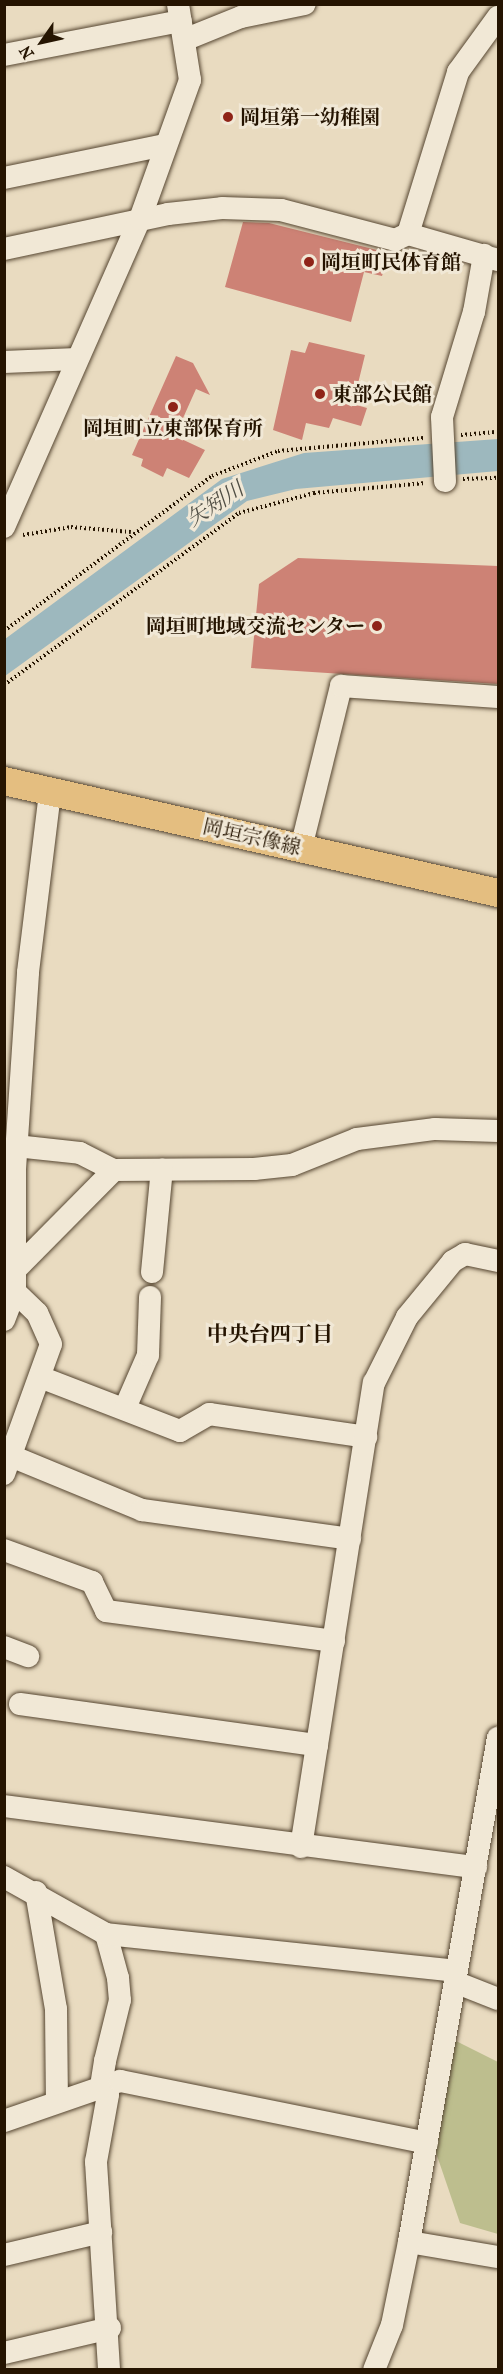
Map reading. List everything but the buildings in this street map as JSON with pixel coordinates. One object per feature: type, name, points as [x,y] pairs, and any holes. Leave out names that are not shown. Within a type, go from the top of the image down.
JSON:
[{"type":"main road","name":"岡垣宗像線","points":[[4,782],[498,893]]},
{"type":"street","points":[[4,55],[181,22],[241,17],[305,4]]},
{"type":"street","points":[[408,234],[458,72],[498,17]]},
{"type":"street","points":[[10,532],[77,359],[140,219],[190,80],[181,22]]},
{"type":"street","points":[[4,178],[165,145]]},
{"type":"street","points":[[4,249],[140,219],[222,208],[281,210],[395,240],[408,234],[491,258],[440,437],[445,481]]},
{"type":"street","points":[[4,362],[77,359]]},
{"type":"street","points":[[302,848],[341,686],[498,697]]},
{"type":"street","points":[[4,1320],[15,1281],[12,1161],[28,972],[50,792]]},
{"type":"street","points":[[12,1161],[80,1153],[114,1170],[292,1165],[357,1138],[413,1130],[498,1131]]},
{"type":"street","points":[[152,1272],[162,1169]]},
{"type":"street","points":[[15,1281],[114,1170]]},
{"type":"street","points":[[301,1847],[374,1383],[407,1317],[453,1261],[465,1254],[498,1261]]},
{"type":"street","points":[[15,1281],[37,1313],[49,1337],[40,1377],[8,1465],[142,1510],[350,1539]]},
{"type":"street","points":[[125,1408],[148,1355],[150,1297]]},
{"type":"street","points":[[40,1377],[180,1431],[209,1414],[366,1437]]},
{"type":"street","points":[[4,1550],[92,1582],[106,1611],[333,1641]]},
{"type":"street","points":[[4,1647],[28,1656]]},
{"type":"street","points":[[20,1704],[316,1745]]},
{"type":"street","points":[[374,2370],[392,2325],[410,2242],[476,1867],[490,1840],[498,1738]]},
{"type":"street","points":[[4,1806],[301,1847],[476,1867]]},
{"type":"street","points":[[4,1877],[36,1892],[106,1934],[456,1976],[498,1998]]},
{"type":"street","points":[[36,1892],[56,2009],[57,2101]]},
{"type":"street","points":[[101,2086],[120,2000],[106,1934]]},
{"type":"street","points":[[4,2121],[120,2081],[427,2143]]},
{"type":"street","points":[[101,2086],[108,2095],[96,2162],[110,2328],[109,2370]]},
{"type":"street","points":[[4,2255],[101,2232]]},
{"type":"street","points":[[410,2242],[498,2256]]},
{"type":"street","points":[[4,2353],[110,2328]]},
{"type":"path","points":[[4,631],[61,594],[133,532],[212,476],[278,451],[498,432]]},
{"type":"path","points":[[4,685],[239,513],[314,493],[498,478]]},
{"type":"path","points":[[10,532],[71,527],[133,532]]},
{"type":"green space","points":[[450,2038],[498,2062],[498,2234],[460,2223],[433,2144]]},
{"type":"water","name":"矢矧川","points":[[498,439],[498,471],[296,489],[247,501],[5,676],[5,639],[222,479],[304,453]]},
{"type":"place","name":"岡垣第一幼稚園","points":[[228,117]]},
{"type":"place","name":"岡垣町民体育館","points":[[309,262]]},
{"type":"place","name":"東部公民館","points":[[320,394]]},
{"type":"place","name":"岡垣町立東部保育所","points":[[173,407]]},
{"type":"place","name":"岡垣町地域交流センター","points":[[377,626]]},
{"type":"district","name":"中央台四丁目","points":[[270,1334]]}]
